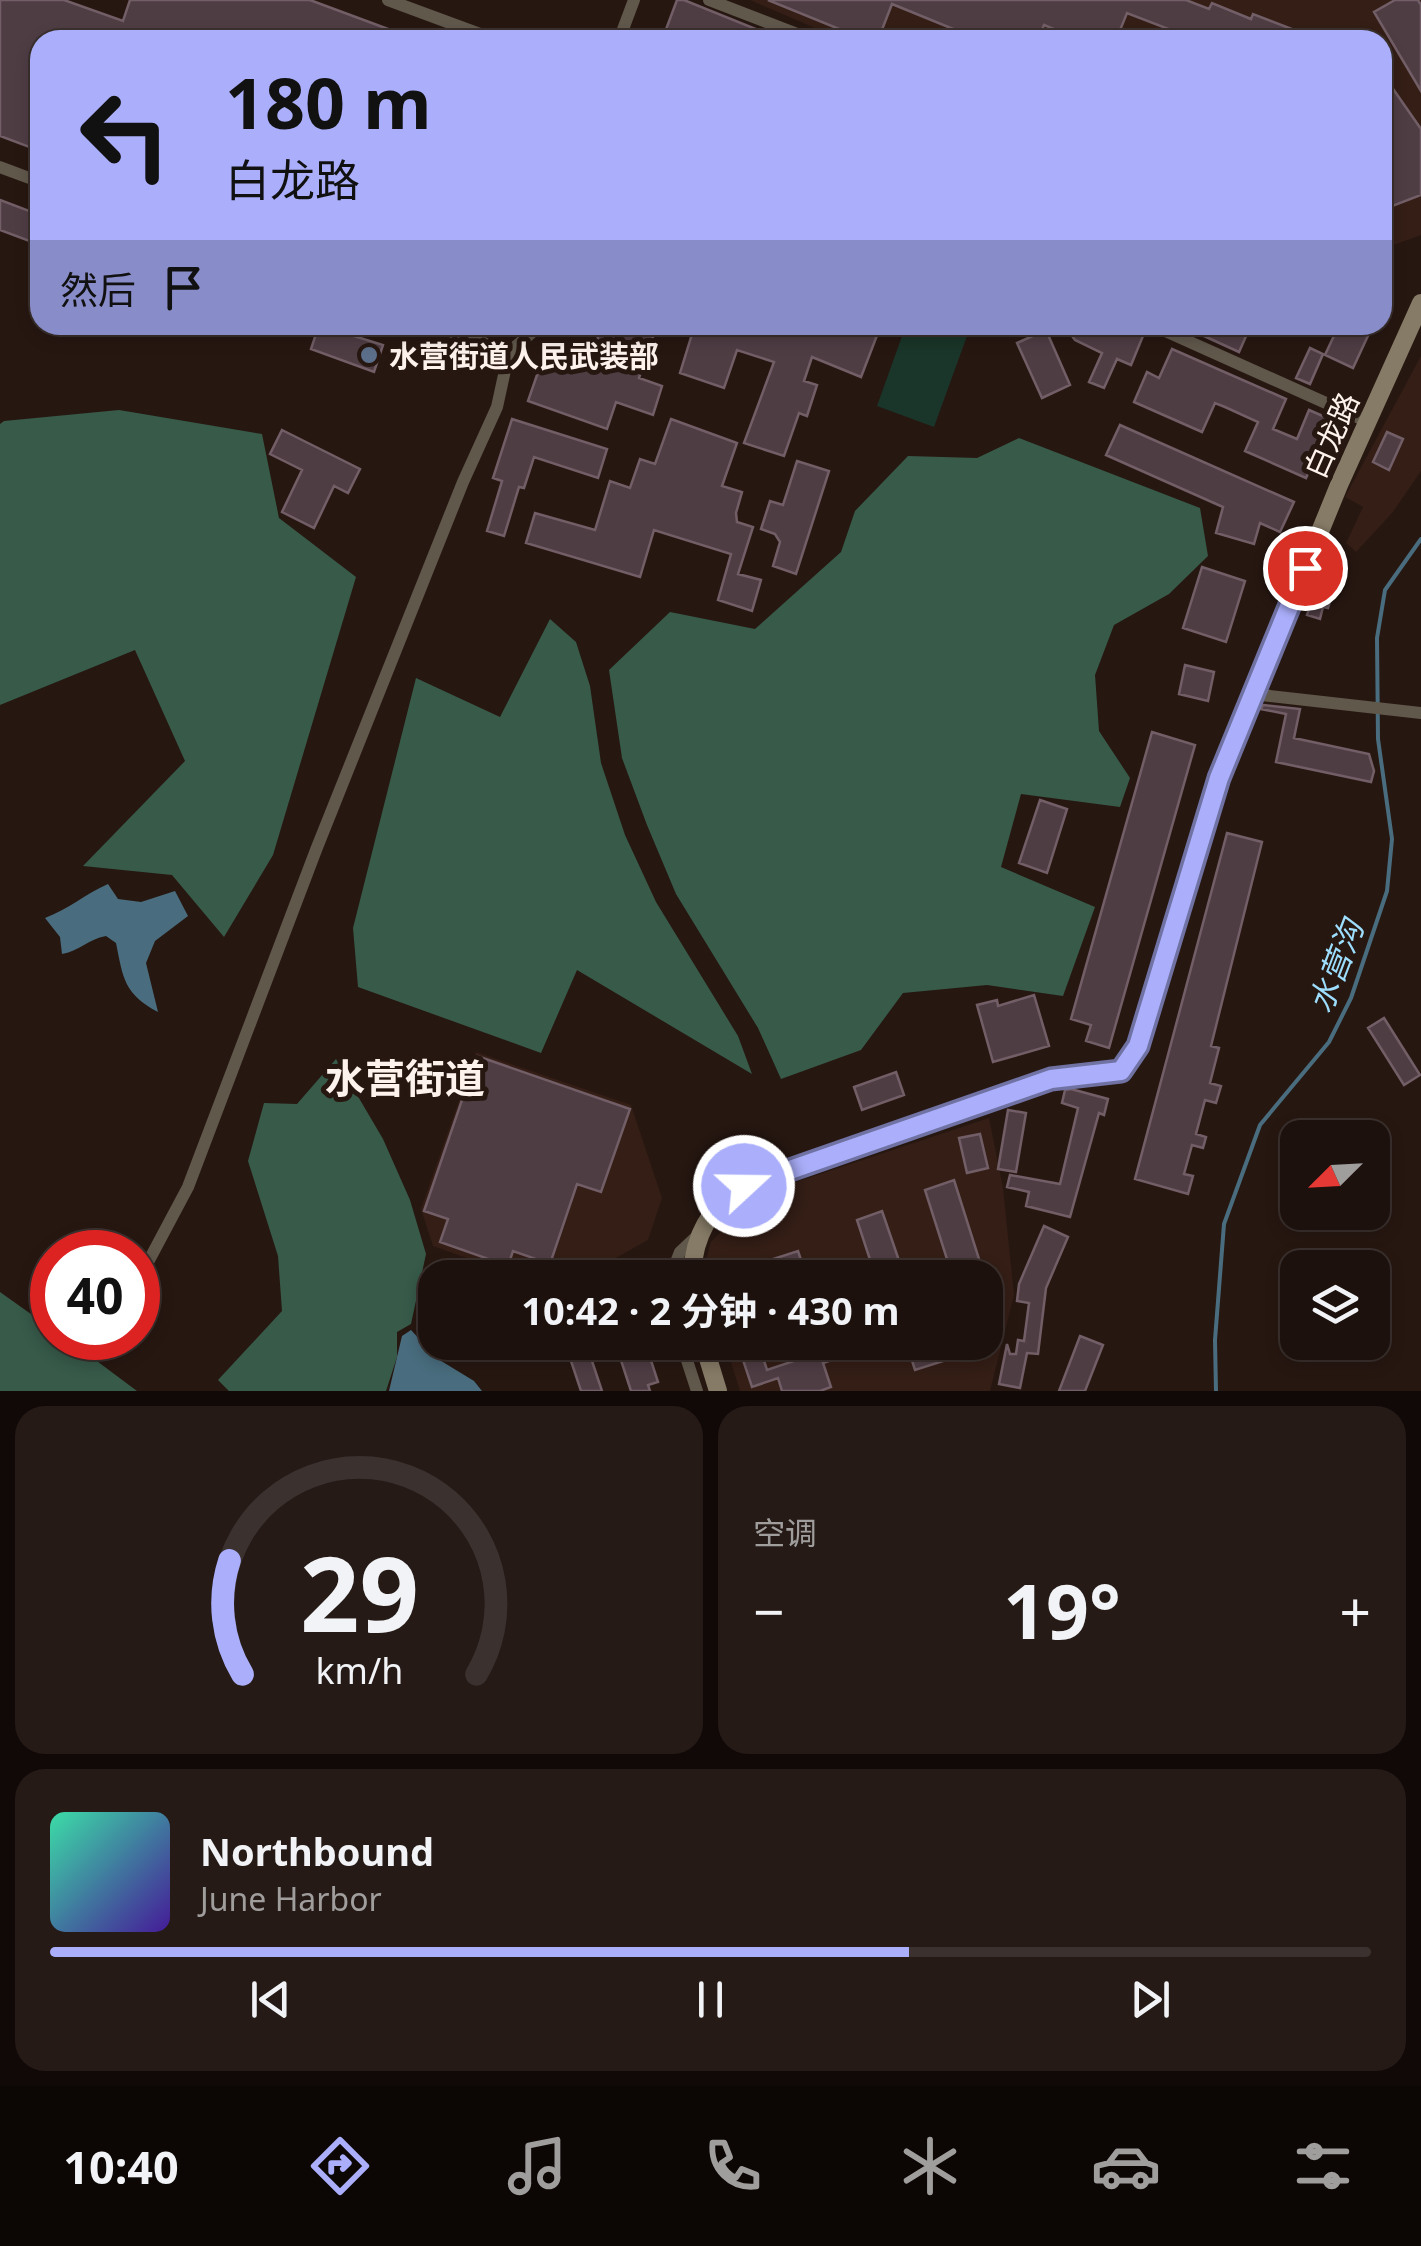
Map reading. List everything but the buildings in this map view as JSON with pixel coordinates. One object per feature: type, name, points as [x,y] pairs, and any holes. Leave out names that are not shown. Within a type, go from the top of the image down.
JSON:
[{"type":"street","points":[[388,0],[469,30]]},
{"type":"street","points":[[623,30],[634,0]]},
{"type":"street","points":[[709,0],[787,30]]},
{"type":"street","points":[[0,167],[30,178]]},
{"type":"street","name":"白龙路","points":[[698,1235],[721,1202],[756,1180],[1051,1079],[1121,1071],[1138,1046],[1219,778],[1366,421],[1421,304]]},
{"type":"street","points":[[462,335],[509,352]]},
{"type":"street","points":[[160,1240],[188,1187],[324,832],[463,482],[497,407],[509,352],[529,335]]},
{"type":"street","points":[[1174,335],[1366,421]]},
{"type":"street","points":[[1253,694],[1421,713]]},
{"type":"street","points":[[677,1260],[698,1235]]},
{"type":"street","points":[[693,1260],[698,1235]]},
{"type":"street","points":[[687,1360],[698,1391]]},
{"type":"street","points":[[709,1360],[718,1391]]},
{"type":"shaded area","points":[[750,0],[1421,0],[1421,235],[1392,246],[1392,30],[820,30]]},
{"type":"shaded area","points":[[1421,356],[1421,471],[1393,512],[1356,552],[1346,543],[1363,507],[1345,497]]},
{"type":"shaded area","points":[[476,1052],[631,1105],[662,1198],[648,1240],[608,1260],[473,1260],[433,1246],[421,1209]]},
{"type":"shaded area","points":[[989,1118],[1003,1188],[1014,1295],[1003,1339],[1003,1260],[706,1260],[711,1242],[740,1212],[787,1185]]},
{"type":"shaded area","points":[[730,1360],[998,1360],[990,1391],[740,1391]]},
{"type":"green space","points":[[902,335],[967,335],[934,427],[877,406]]},
{"type":"green space","points":[[119,410],[262,434],[279,518],[356,577],[273,855],[224,937],[172,875],[83,866],[185,761],[135,650],[0,705],[0,424]]},
{"type":"green space","points":[[1019,438],[1200,508],[1208,556],[1169,594],[1114,625],[1095,675],[1099,731],[1130,778],[1120,807],[1021,794],[1001,867],[1095,907],[1063,996],[987,985],[903,993],[861,1050],[781,1079],[758,1028],[676,894],[622,758],[609,670],[670,612],[755,629],[841,552],[855,511],[908,456],[977,458]]},
{"type":"green space","points":[[550,619],[576,642],[590,686],[601,763],[625,835],[656,902],[738,1036],[752,1074],[577,970],[541,1053],[358,987],[353,928],[416,678],[500,717]]},
{"type":"green space","points":[[336,1059],[383,1139],[410,1200],[426,1254],[425,1260],[418,1260],[418,1291],[411,1324],[397,1332],[397,1357],[386,1391],[229,1391],[218,1380],[282,1311],[278,1256],[248,1161],[264,1103],[297,1104]]},
{"type":"green space","points":[[0,1292],[30,1313],[30,1360],[95,1360],[137,1391],[0,1391]]},
{"type":"water","points":[[108,884],[118,899],[141,902],[175,891],[188,916],[155,941],[146,963],[158,1012],[138,999],[127,984],[116,943],[106,936],[62,954],[60,937],[45,918]]},
{"type":"water","points":[[411,1330],[418,1338],[418,1360],[440,1360],[474,1381],[482,1391],[389,1391],[402,1336]]},
{"type":"waterway","name":"水营沟","points":[[1216,1391],[1215,1340],[1224,1224],[1260,1125],[1329,1042],[1351,998],[1387,891],[1392,839],[1378,739],[1377,638],[1385,590],[1421,539]]},
{"type":"place","name":"水营街道人民武装部","points":[[369,355]]},
{"type":"district","name":"水营街道","points":[[405,1077]]},
{"type":"route","points":[[744,1186],[1051,1079],[1121,1071],[1138,1046],[1219,778],[1305,568]]}]
